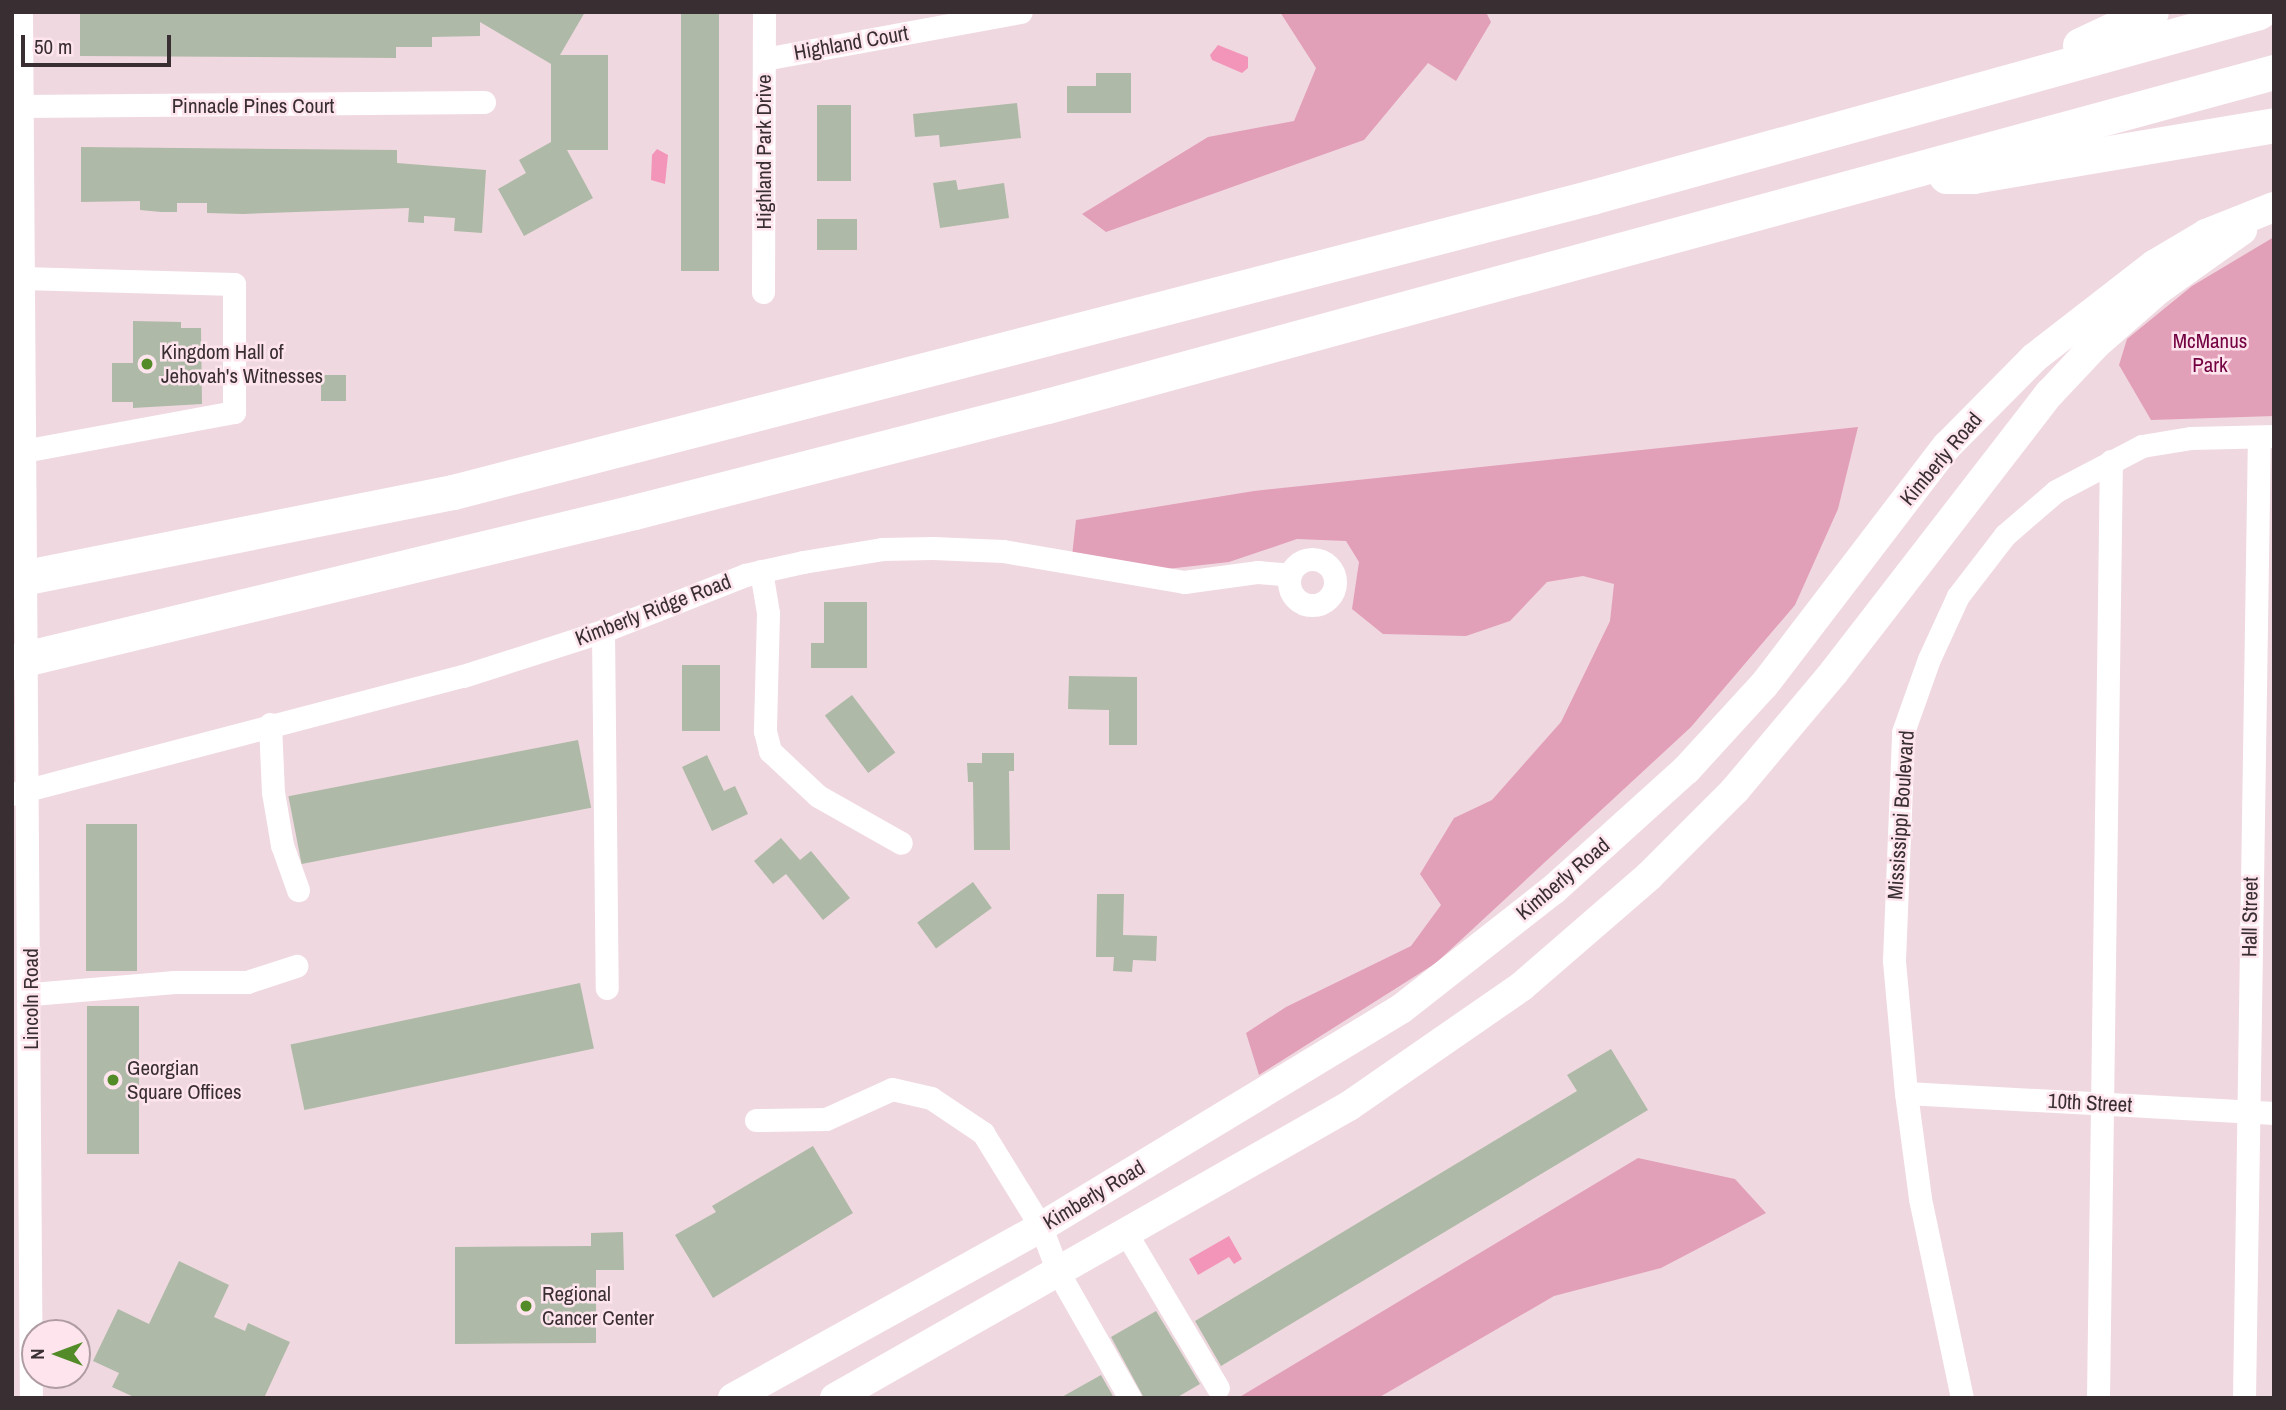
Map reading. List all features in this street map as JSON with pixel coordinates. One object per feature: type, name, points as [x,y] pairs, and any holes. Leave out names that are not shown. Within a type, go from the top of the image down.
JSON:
[{"type":"highway","points":[[1981,90],[2151,12]]},
{"type":"highway","points":[[12,580],[453,492],[1592,197],[2259,12]]},
{"type":"highway","points":[[12,662],[1047,406],[1876,178],[2274,72]]},
{"type":"highway","points":[[1876,178],[1973,176],[2274,125]]},
{"type":"highway","points":[[12,654],[167,625]]},
{"type":"main road","name":"Kimberly Road","points":[[733,1398],[1041,1227],[1401,1009],[1553,890],[1686,770],[1764,685],[1947,446],[2034,358],[2154,265],[2206,234],[2270,209]]},
{"type":"main road","name":"Kimberly Road","points":[[835,1398],[1349,1106],[1429,1054],[1521,987],[1604,917],[1735,790],[1833,672],[2050,394],[2095,345],[2159,289],[2210,256],[2270,209]]},
{"type":"street","name":"Lincoln Road","points":[[21,12],[22,278],[17,310],[29,737],[21,794],[22,959],[32,994],[21,1020],[22,1319]]},
{"type":"street","name":"Highland Park Drive","points":[[764,12],[764,292]]},
{"type":"street","name":"Highland Court","points":[[764,59],[1021,12]]},
{"type":"street","name":"Pinnacle Pines Court","points":[[22,106],[484,102]]},
{"type":"street","points":[[22,278],[234,284],[234,412],[23,451]]},
{"type":"street","name":"Mississippi Boulevard","points":[[1962,1398],[1920,1198],[1906,1093],[1894,960],[1903,732],[1929,659],[1958,596],[2005,535],[2056,491],[2142,446],[2191,438],[2266,437]]},
{"type":"street","name":"Hall Street","points":[[2244,1398],[2246,1111],[2266,437]]},
{"type":"street","points":[[2098,1398],[2111,461]]},
{"type":"street","name":"Kimberly Ridge Road","points":[[21,794],[270,724],[463,676],[603,631],[761,571],[883,549],[1003,551],[1184,582],[1258,572],[1290,575]]},
{"type":"street","points":[[761,571],[768,613],[765,731],[771,751],[818,796],[901,843]]},
{"type":"street","points":[[603,631],[607,988]]},
{"type":"street","points":[[270,724],[273,792],[282,845],[298,890]]},
{"type":"street","points":[[32,994],[174,982],[247,982],[296,966]]},
{"type":"street","points":[[756,1120],[827,1119],[892,1089],[931,1098],[983,1133],[1041,1227],[1058,1272],[1130,1398]]},
{"type":"street","name":"10th Street","points":[[1906,1093],[2274,1113]]},
{"type":"street","points":[[1126,1233],[1218,1388]]},
{"type":"green space","points":[[1280,12],[1486,12],[1491,22],[1456,81],[1428,63],[1364,140],[1106,232],[1082,214],[1208,137],[1294,121],[1316,68]]},
{"type":"green space","name":"McManus Park","points":[[2274,237],[2274,416],[2151,420],[2119,365],[2127,339],[2192,286]]},
{"type":"green space","points":[[1858,427],[1838,509],[1795,605],[1691,727],[1436,963],[1259,1075],[1246,1033],[1286,1007],[1411,946],[1441,905],[1420,874],[1454,818],[1492,800],[1561,722],[1610,621],[1614,584],[1583,576],[1547,582],[1510,621],[1466,636],[1383,634],[1352,609],[1359,562],[1346,541],[1297,539],[1229,562],[1158,570],[1072,556],[1076,520],[1254,491]]},
{"type":"green space","points":[[1638,1158],[1735,1179],[1766,1213],[1661,1268],[1554,1296],[1378,1398],[1238,1398]]},
{"type":"shaded area","points":[[1218,45],[1248,57],[1248,68],[1242,73],[1212,60],[1210,55]]},
{"type":"shaded area","points":[[657,149],[668,155],[665,184],[651,180],[652,155]]},
{"type":"shaded area","points":[[1229,1236],[1242,1259],[1234,1264],[1229,1257],[1198,1275],[1189,1259]]},
{"type":"building","points":[[80,12],[585,12],[560,55],[608,55],[608,150],[567,150],[593,198],[524,236],[498,189],[526,173],[519,160],[551,142],[551,64],[480,22],[480,36],[432,37],[432,47],[396,47],[396,58],[80,56]]},
{"type":"building","points":[[681,12],[719,12],[719,271],[681,271]]},
{"type":"building","points":[[1096,73],[1131,73],[1131,113],[1067,113],[1067,86],[1096,86]]},
{"type":"building","points":[[1017,103],[1021,138],[940,147],[939,135],[915,137],[913,114]]},
{"type":"building","points":[[817,105],[851,105],[851,181],[817,181]]},
{"type":"building","points":[[81,147],[397,150],[397,163],[486,170],[482,233],[454,231],[455,218],[424,216],[424,223],[408,222],[409,208],[243,214],[207,213],[207,203],[177,203],[177,212],[161,212],[140,210],[140,201],[81,202]]},
{"type":"building","points":[[956,180],[958,190],[1004,183],[1009,218],[940,228],[933,183]]},
{"type":"building","points":[[817,219],[857,219],[857,250],[817,250]]},
{"type":"building","name":"Kingdom Hall of Jehovah's Witnesses","points":[[133,321],[181,322],[181,328],[201,328],[202,404],[133,408],[133,402],[112,402],[112,363],[133,363]]},
{"type":"building","points":[[321,375],[346,375],[346,401],[321,401]]},
{"type":"building","points":[[824,602],[867,602],[867,668],[811,668],[811,643],[824,643]]},
{"type":"building","points":[[682,665],[720,665],[720,731],[682,731]]},
{"type":"building","points":[[1069,676],[1137,677],[1137,745],[1109,745],[1109,710],[1068,709]]},
{"type":"building","points":[[852,695],[895,753],[868,773],[825,715]]},
{"type":"building","points":[[578,740],[591,808],[302,864],[288,796]]},
{"type":"building","points":[[982,753],[1014,753],[1014,771],[1009,771],[1010,850],[974,850],[973,782],[968,782],[967,763],[982,763]]},
{"type":"building","points":[[707,755],[724,791],[735,786],[748,814],[712,831],[682,767]]},
{"type":"building","points":[[86,824],[137,824],[137,971],[86,971]]},
{"type":"building","points":[[781,838],[800,860],[811,851],[850,898],[823,920],[786,874],[773,884],[754,861]]},
{"type":"building","points":[[973,882],[992,908],[936,948],[917,923]]},
{"type":"building","points":[[1097,894],[1124,894],[1123,935],[1157,936],[1156,961],[1133,960],[1132,972],[1113,971],[1114,957],[1096,957]]},
{"type":"building","points":[[580,983],[594,1049],[304,1110],[290,1045]]},
{"type":"building","name":"Georgian Square Offices","points":[[87,1006],[139,1006],[139,1154],[87,1154]]},
{"type":"building","points":[[1611,1049],[1648,1110],[1221,1366],[1195,1321],[1577,1091],[1567,1075]]},
{"type":"building","points":[[813,1146],[853,1213],[713,1298],[675,1235],[716,1212],[712,1206]]},
{"type":"building","name":"Regional Cancer Center","points":[[623,1232],[624,1270],[596,1270],[596,1343],[455,1344],[455,1247],[591,1246],[591,1233]]},
{"type":"building","points":[[179,1261],[229,1285],[214,1317],[245,1331],[248,1323],[290,1342],[264,1398],[136,1398],[112,1387],[119,1373],[93,1361],[118,1309],[149,1324]]},
{"type":"building","points":[[1156,1311],[1200,1384],[1176,1398],[1144,1398],[1111,1337]]},
{"type":"building","points":[[1101,1375],[1114,1398],[1060,1398]]},
{"type":"place","name":"Kingdom Hall of Jehovah's Witnesses","points":[[147,364]]},
{"type":"place","name":"Georgian Square Offices","points":[[113,1080]]},
{"type":"place","name":"Regional Cancer Center","points":[[526,1306]]}]
